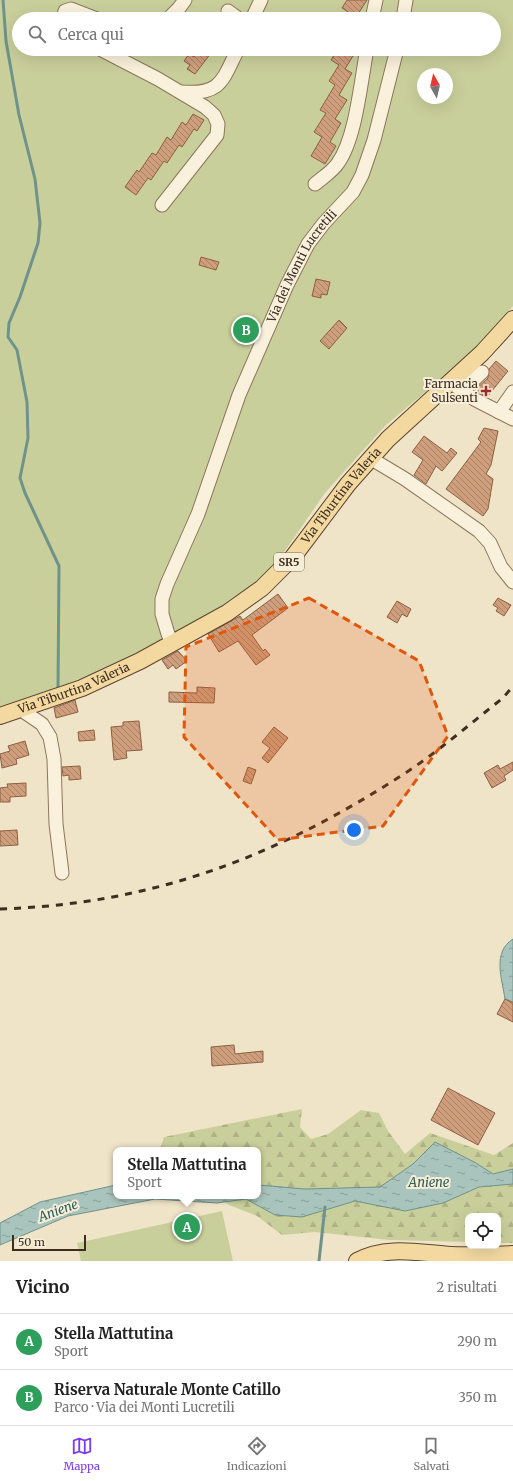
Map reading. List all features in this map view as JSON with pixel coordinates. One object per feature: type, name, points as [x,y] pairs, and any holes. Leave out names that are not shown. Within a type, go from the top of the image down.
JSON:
[{"type":"main road","name":"Via Tiburtina Valeria","points":[[0,716],[98,681],[173,644],[236,607],[272,579],[293,557],[336,498],[388,439],[456,386],[482,352],[513,319]]},
{"type":"main road","points":[[357,1261],[388,1251],[455,1258],[513,1254]]},
{"type":"street","points":[[176,12],[184,0]]},
{"type":"street","points":[[255,12],[261,0]]},
{"type":"street","points":[[373,12],[376,0]]},
{"type":"street","points":[[404,12],[406,0]]},
{"type":"street","points":[[65,12],[71,9],[79,12]]},
{"type":"street","points":[[113,56],[205,107],[214,115],[218,124],[217,135],[162,205]]},
{"type":"street","points":[[180,92],[199,93],[213,89],[223,78],[234,56]]},
{"type":"street","points":[[315,184],[335,167],[345,150],[354,118],[366,56]]},
{"type":"street","name":"Via dei Monti Lucretili","points":[[173,644],[166,628],[162,609],[162,599],[167,584],[195,520],[239,395],[287,285],[308,244],[324,223],[353,192],[362,175],[374,140],[395,56]]},
{"type":"street","points":[[456,386],[482,372]]},
{"type":"street","points":[[456,386],[513,419]]},
{"type":"street","points":[[499,412],[513,392]]},
{"type":"street","points":[[370,458],[405,479],[479,531],[490,543],[501,567],[513,582]]},
{"type":"street","points":[[20,710],[42,724],[48,732],[52,742],[56,824],[62,872]]},
{"type":"highlighted area","points":[[309,598],[419,661],[448,736],[383,826],[278,840],[184,737],[186,647]]},
{"type":"green space","points":[[0,0],[513,0],[513,306],[470,354],[385,426],[325,493],[269,574],[213,614],[123,663],[0,708]]},
{"type":"green space","points":[[302,1109],[300,1127],[311,1139],[328,1134],[361,1110],[379,1113],[388,1131],[405,1154],[430,1133],[494,1155],[513,1143],[513,1243],[501,1243],[501,1213],[465,1213],[465,1242],[389,1240],[315,1232],[282,1235],[257,1216],[229,1205],[221,1199],[261,1199],[261,1147],[161,1147],[164,1137]]},
{"type":"green space","points":[[222,1211],[233,1261],[81,1261],[77,1243]]},
{"type":"water","points":[[513,939],[513,1002],[505,999],[500,958],[502,951]]},
{"type":"water","name":"Aniene","points":[[435,1142],[476,1163],[493,1174],[513,1169],[513,1184],[479,1187],[443,1203],[405,1211],[355,1201],[302,1217],[275,1215],[246,1199],[261,1199],[261,1185],[305,1189],[380,1187],[413,1164]]},
{"type":"water","name":"Aniene","points":[[113,1186],[113,1199],[155,1199],[68,1216],[0,1245],[0,1223],[40,1202]]},
{"type":"water","name":"Aniene","points":[[155,1199],[246,1199],[217,1203]]},
{"type":"building","points":[[347,0],[367,0],[359,12],[348,12],[342,8]]},
{"type":"building","points":[[188,56],[209,56],[195,74],[187,69],[190,65],[184,61]]},
{"type":"building","points":[[334,56],[353,56],[345,69],[352,73],[339,95],[347,100],[335,119],[341,123],[330,142],[336,146],[325,164],[311,156],[322,137],[314,132],[326,113],[320,110],[335,85],[329,81],[339,65],[331,60]]},
{"type":"building","points":[[193,114],[204,120],[197,131],[194,129],[182,147],[179,145],[167,163],[164,161],[151,180],[148,178],[136,195],[125,187],[137,170],[139,172],[152,153],[156,155],[167,137],[171,140],[182,122],[186,125]]},
{"type":"building","points":[[201,257],[219,262],[216,270],[199,265]]},
{"type":"building","points":[[316,279],[330,282],[327,295],[321,294],[321,298],[312,296]]},
{"type":"building","points":[[339,320],[347,328],[329,349],[320,341]]},
{"type":"building","points":[[496,361],[508,371],[487,397],[475,390],[488,378],[489,369]]},
{"type":"building","points":[[484,428],[498,431],[491,465],[486,474],[493,479],[488,509],[483,516],[446,489],[481,442],[478,439]]},
{"type":"building","points":[[424,436],[447,453],[451,448],[457,453],[442,471],[436,466],[426,484],[414,475],[423,460],[412,452]]},
{"type":"building","points":[[278,594],[288,608],[252,635],[263,651],[265,649],[270,655],[256,665],[238,641],[219,652],[208,634],[240,616],[243,620]]},
{"type":"building","points":[[498,598],[511,605],[504,616],[496,611],[498,608],[493,605]]},
{"type":"building","points":[[397,601],[411,609],[407,617],[402,614],[397,623],[387,617]]},
{"type":"building","points":[[178,651],[187,661],[176,669],[173,665],[168,669],[162,660]]},
{"type":"building","points":[[197,687],[215,688],[214,703],[169,702],[169,692],[197,693]]},
{"type":"building","points":[[75,700],[78,712],[56,718],[54,708]]},
{"type":"building","points":[[139,721],[142,750],[126,751],[127,758],[114,760],[111,727],[123,726],[123,722]]},
{"type":"building","points":[[274,727],[288,738],[268,763],[262,758],[270,748],[262,742]]},
{"type":"building","points":[[94,730],[95,740],[79,741],[78,732]]},
{"type":"building","points":[[25,741],[29,755],[16,759],[17,764],[2,768],[0,754],[10,751],[8,746]]},
{"type":"building","points":[[513,762],[513,770],[504,776],[506,780],[492,788],[484,773],[498,765],[500,769]]},
{"type":"building","points":[[80,766],[81,779],[69,780],[69,775],[63,776],[62,767]]},
{"type":"building","points":[[248,767],[256,770],[251,784],[243,781]]},
{"type":"building","points":[[26,783],[26,796],[10,797],[10,802],[0,802],[0,788],[8,787],[7,784]]},
{"type":"building","points":[[17,830],[18,845],[0,846],[0,831]]},
{"type":"building","points":[[505,999],[513,1003],[513,1022],[497,1014]]},
{"type":"building","points":[[234,1045],[235,1054],[263,1051],[263,1062],[212,1066],[211,1047]]},
{"type":"building","points":[[448,1088],[495,1113],[478,1145],[431,1120]]},
{"type":"waterway","points":[[3,0],[6,41],[19,115],[35,179],[40,223],[38,243],[20,297],[9,323],[8,337],[17,350],[27,402],[28,438],[20,478],[25,493],[59,566],[58,689]]},
{"type":"waterway","points":[[319,1261],[325,1207]]},
{"type":"railway","points":[[0,909],[57,905],[111,897],[163,886],[213,870],[262,851],[311,828],[359,802],[407,772],[443,746],[503,698],[513,686]]},
{"type":"place","name":"Riserva Naturale Monte Catillo","points":[[246,330]]},
{"type":"place","name":"Farmacia Sulsenti","points":[[486,391]]},
{"type":"place","name":"Stella Mattutina","points":[[187,1227]]}]
